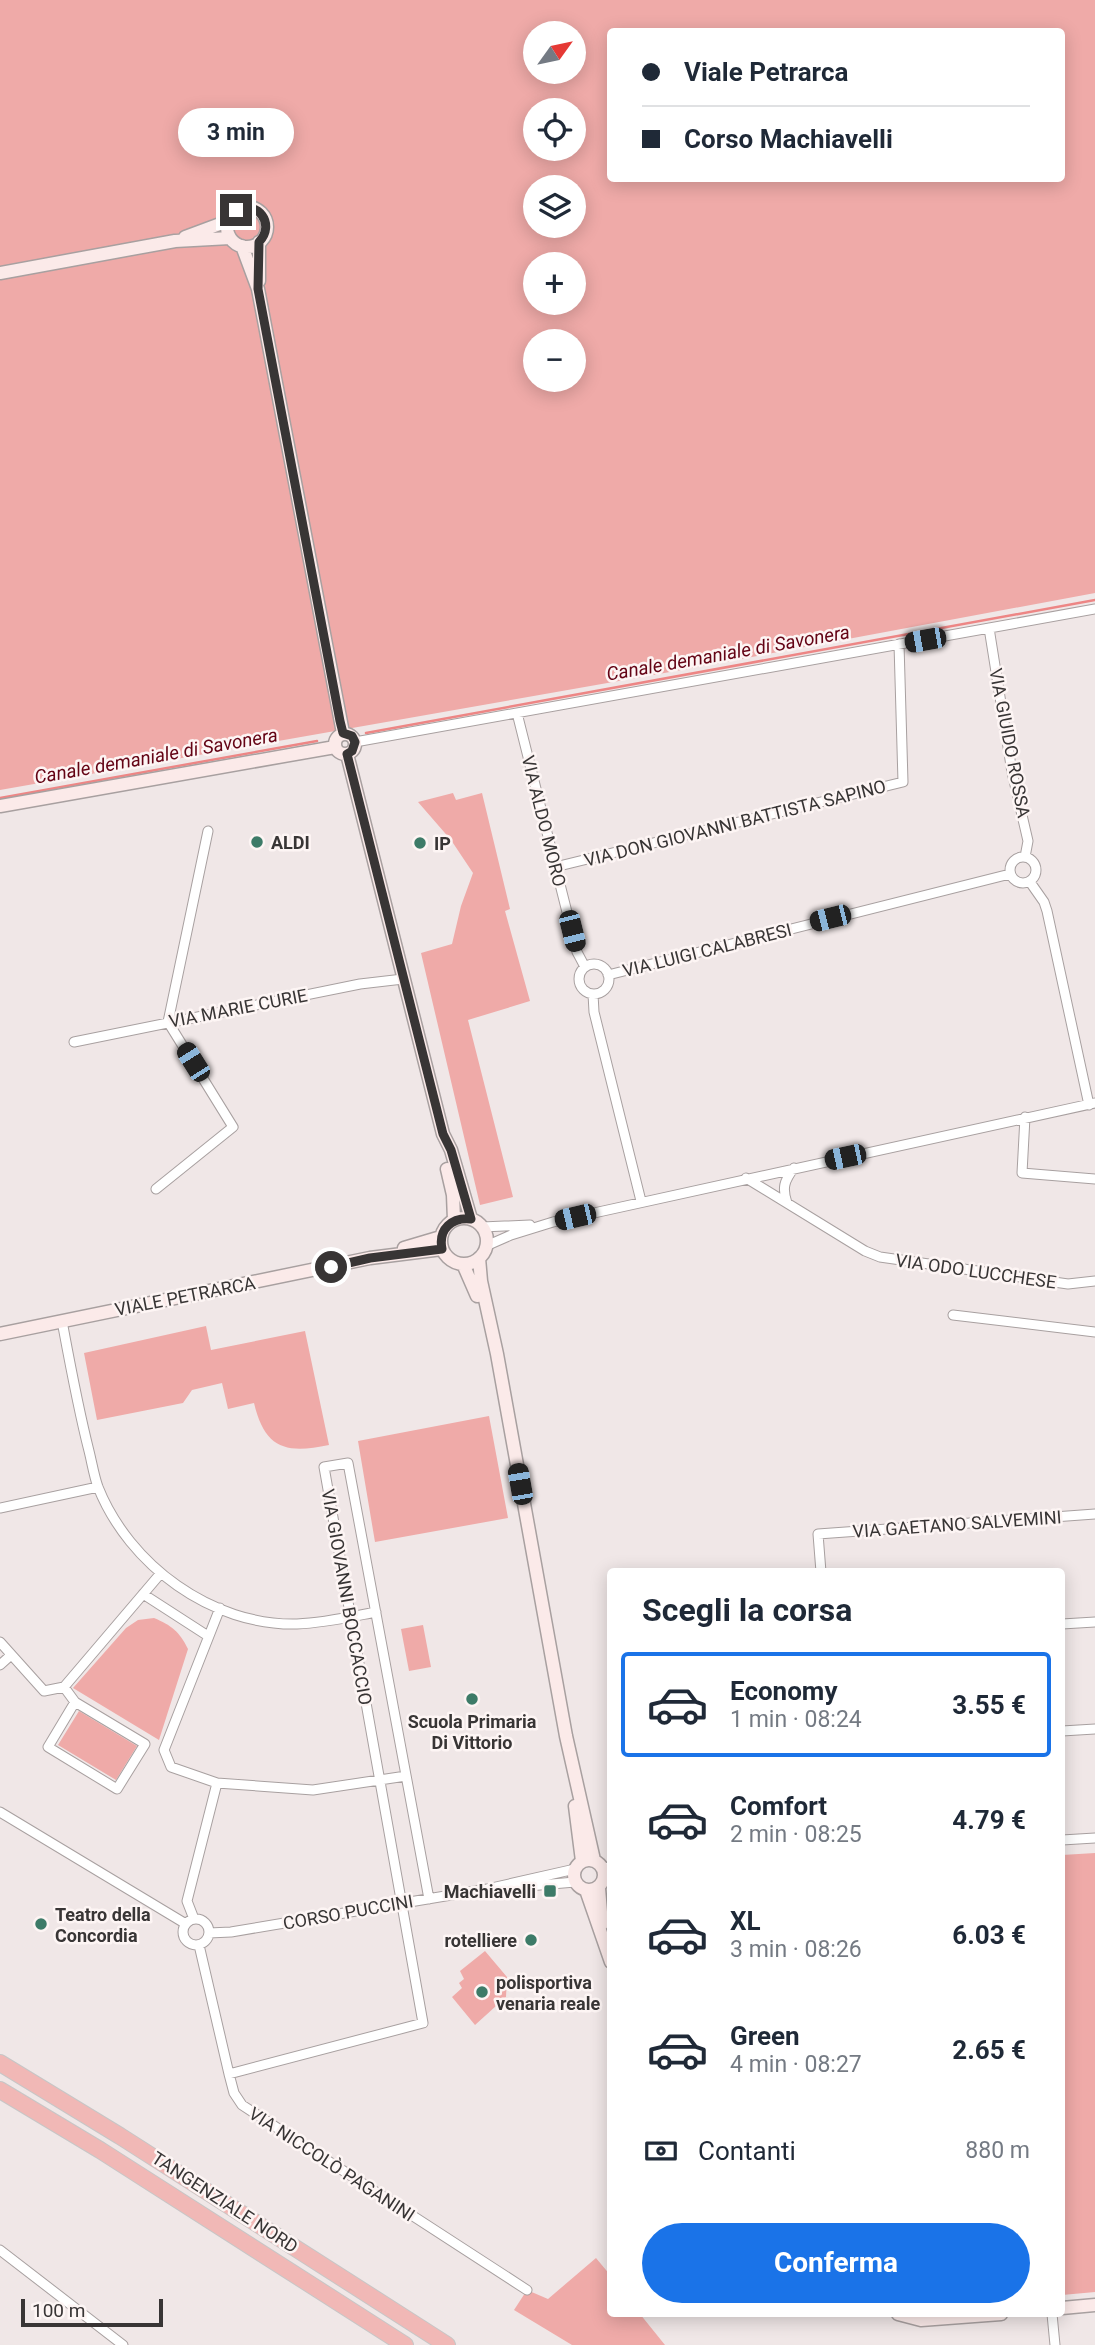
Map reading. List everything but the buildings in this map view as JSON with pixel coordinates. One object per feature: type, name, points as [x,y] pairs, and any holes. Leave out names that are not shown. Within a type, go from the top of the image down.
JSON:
[{"type":"highway","name":"TANGENZIALE NORD","points":[[0,2063],[132,2143],[447,2345]]},
{"type":"highway","name":"TANGENZIALE NORD","points":[[0,2090],[111,2157],[405,2345]]},
{"type":"street","points":[[0,273],[175,241],[230,238],[248,247],[264,237],[267,224],[265,218],[255,208],[242,207],[236,210],[228,221],[230,238]]},
{"type":"street","points":[[175,241],[228,221]]},
{"type":"street","points":[[258,289],[259,242]]},
{"type":"street","points":[[242,246],[258,289],[343,733]]},
{"type":"street","points":[[335,747],[341,753],[351,748],[517,713],[1095,610]]},
{"type":"street","name":"VIA GIUIDO ROSSA","points":[[989,628],[1012,772],[1028,841],[1025,857]]},
{"type":"street","name":"VIA DON GIOVANNI BATTISTA SAPINO","points":[[555,867],[903,782],[899,645]]},
{"type":"street","name":"VIA ALDO MORO","points":[[517,713],[577,952],[585,967]]},
{"type":"street","points":[[335,747],[337,737],[343,733]]},
{"type":"street","points":[[343,733],[352,736],[351,748],[403,979],[443,1134],[451,1150],[471,1219],[482,1227],[486,1234],[486,1246],[479,1258],[481,1281],[594,1874],[602,1938],[607,1951]]},
{"type":"street","points":[[0,806],[335,747]]},
{"type":"street","points":[[156,1189],[233,1127],[168,1022],[208,831]]},
{"type":"street","points":[[1025,857],[1033,862],[1036,870],[1030,882],[1018,883],[1010,874],[1013,861],[1025,857]]},
{"type":"street","name":"VIA LUIGI CALABRESI","points":[[608,975],[1010,874]]},
{"type":"street","points":[[486,1246],[553,1222],[1092,1104],[1047,911],[1030,882]]},
{"type":"street","points":[[599,965],[608,975],[606,988],[593,994],[585,990],[580,983],[580,974],[585,967],[599,965]]},
{"type":"street","name":"VIA MARIE CURIE","points":[[74,1042],[360,984],[403,979]]},
{"type":"street","points":[[593,994],[594,1012],[641,1202]]},
{"type":"street","points":[[1025,1117],[1022,1173],[1095,1179]]},
{"type":"street","points":[[443,1134],[443,1153],[453,1195],[454,1220]]},
{"type":"street","points":[[787,1203],[783,1191],[785,1180],[794,1168]]},
{"type":"street","name":"VIA ODO LUCCHESE","points":[[746,1178],[865,1251],[887,1259],[1068,1284],[1095,1281]]},
{"type":"street","points":[[471,1219],[454,1220],[447,1226],[442,1243],[450,1260],[463,1264],[479,1258]]},
{"type":"street","points":[[482,1227],[553,1222]]},
{"type":"street","name":"VIALE PETRARCA","points":[[0,1334],[442,1243]]},
{"type":"street","points":[[463,1264],[472,1281],[497,1354]]},
{"type":"street","points":[[953,1315],[1095,1332]]},
{"type":"street","points":[[62,1321],[84,1434],[98,1487],[136,1549],[161,1573],[188,1593],[246,1618],[296,1624],[376,1612]]},
{"type":"street","name":"VIA GIOVANNI BOCCACCIO","points":[[229,2074],[423,2023],[324,1467],[348,1463],[429,1899]]},
{"type":"street","points":[[0,1508],[98,1487]]},
{"type":"street","name":"VIA GAETANO SALVEMINI","points":[[821,1568],[818,1534],[1095,1514]]},
{"type":"street","points":[[0,1642],[44,1690],[64,1687],[161,1573]]},
{"type":"street","points":[[143,1594],[208,1636]]},
{"type":"street","points":[[220,1608],[164,1750],[171,1767],[217,1783],[313,1790],[406,1776]]},
{"type":"street","points":[[1065,1624],[1095,1622]]},
{"type":"street","points":[[0,1665],[10,1656]]},
{"type":"street","points":[[64,1687],[75,1702],[145,1744],[164,1750]]},
{"type":"street","points":[[75,1702],[48,1747],[117,1789],[145,1744]]},
{"type":"street","points":[[1065,1731],[1095,1729]]},
{"type":"street","points":[[190,1922],[187,1900],[217,1783]]},
{"type":"street","points":[[0,1812],[190,1922],[203,1921],[209,1933],[208,1938],[199,1945],[185,1939],[183,1929],[190,1922]]},
{"type":"street","points":[[1065,1840],[1095,1838]]},
{"type":"street","name":"CORSO PUCCINI","points":[[209,1933],[231,1932],[594,1874]]},
{"type":"street","name":"VIA NICCOLÒ PAGANINI","points":[[199,1945],[234,2093],[242,2105],[527,2290]]},
{"type":"street","points":[[0,2250],[118,2344]]},
{"type":"street","points":[[1065,2308],[1095,2305]]},
{"type":"street","points":[[910,2317],[921,2320],[961,2317]]},
{"type":"street","points":[[1052,2317],[1055,2345]]},
{"type":"shaded area","points":[[0,0],[1095,0],[1095,593],[687,669],[0,790]]},
{"type":"shaded area","points":[[453,793],[456,800],[482,793],[510,909],[505,911],[530,1001],[468,1020],[513,1197],[480,1205],[421,953],[452,944],[461,906],[473,873],[451,840],[418,802]]},
{"type":"shaded area","points":[[206,1326],[211,1350],[305,1331],[329,1445],[301,1449],[279,1445],[264,1430],[254,1403],[228,1409],[222,1383],[192,1390],[183,1403],[97,1420],[84,1353]]},
{"type":"shaded area","points":[[489,1416],[508,1518],[375,1542],[358,1441]]},
{"type":"shaded area","points":[[154,1618],[174,1630],[188,1649],[159,1740],[73,1688],[126,1628],[138,1620]]},
{"type":"shaded area","points":[[423,1625],[431,1667],[409,1671],[401,1629]]},
{"type":"shaded area","points":[[79,1711],[137,1746],[116,1780],[58,1745]]},
{"type":"shaded area","points":[[1095,1853],[1095,2292],[1065,2295],[1065,1855]]},
{"type":"shaded area","name":"polisportiva venaria reale","points":[[485,1951],[507,1977],[506,1997],[475,2025],[452,1997],[462,1988],[459,1983],[464,1979],[460,1971]]},
{"type":"shaded area","points":[[596,2258],[607,2271],[607,2317],[642,2317],[665,2345],[572,2345],[514,2310],[527,2290],[548,2299]]},
{"type":"waterway","name":"Canale demaniale di Savonera","points":[[366,733],[1095,600]]},
{"type":"waterway","name":"Canale demaniale di Savonera","points":[[0,798],[317,741]]},
{"type":"place","name":"ALDI","points":[[257,842]]},
{"type":"place","name":"IP","points":[[420,843]]},
{"type":"place","name":"Scuola Primaria Di Vittorio","points":[[472,1699]]},
{"type":"place","name":"Machiavelli","points":[[550,1891]]},
{"type":"place","name":"Teatro della Concordia","points":[[41,1924]]},
{"type":"place","name":"rotelliere","points":[[531,1940]]},
{"type":"place","name":"polisportiva venaria reale","points":[[482,1992]]},
{"type":"route","points":[[236,210],[248,206],[255,208],[261,212],[267,224],[267,231],[259,242],[258,289],[340,721],[343,733],[352,736],[355,742],[352,751],[347,754],[443,1134],[451,1150],[471,1219],[457,1219],[447,1226],[441,1237],[442,1249],[370,1258],[331,1267]]}]
